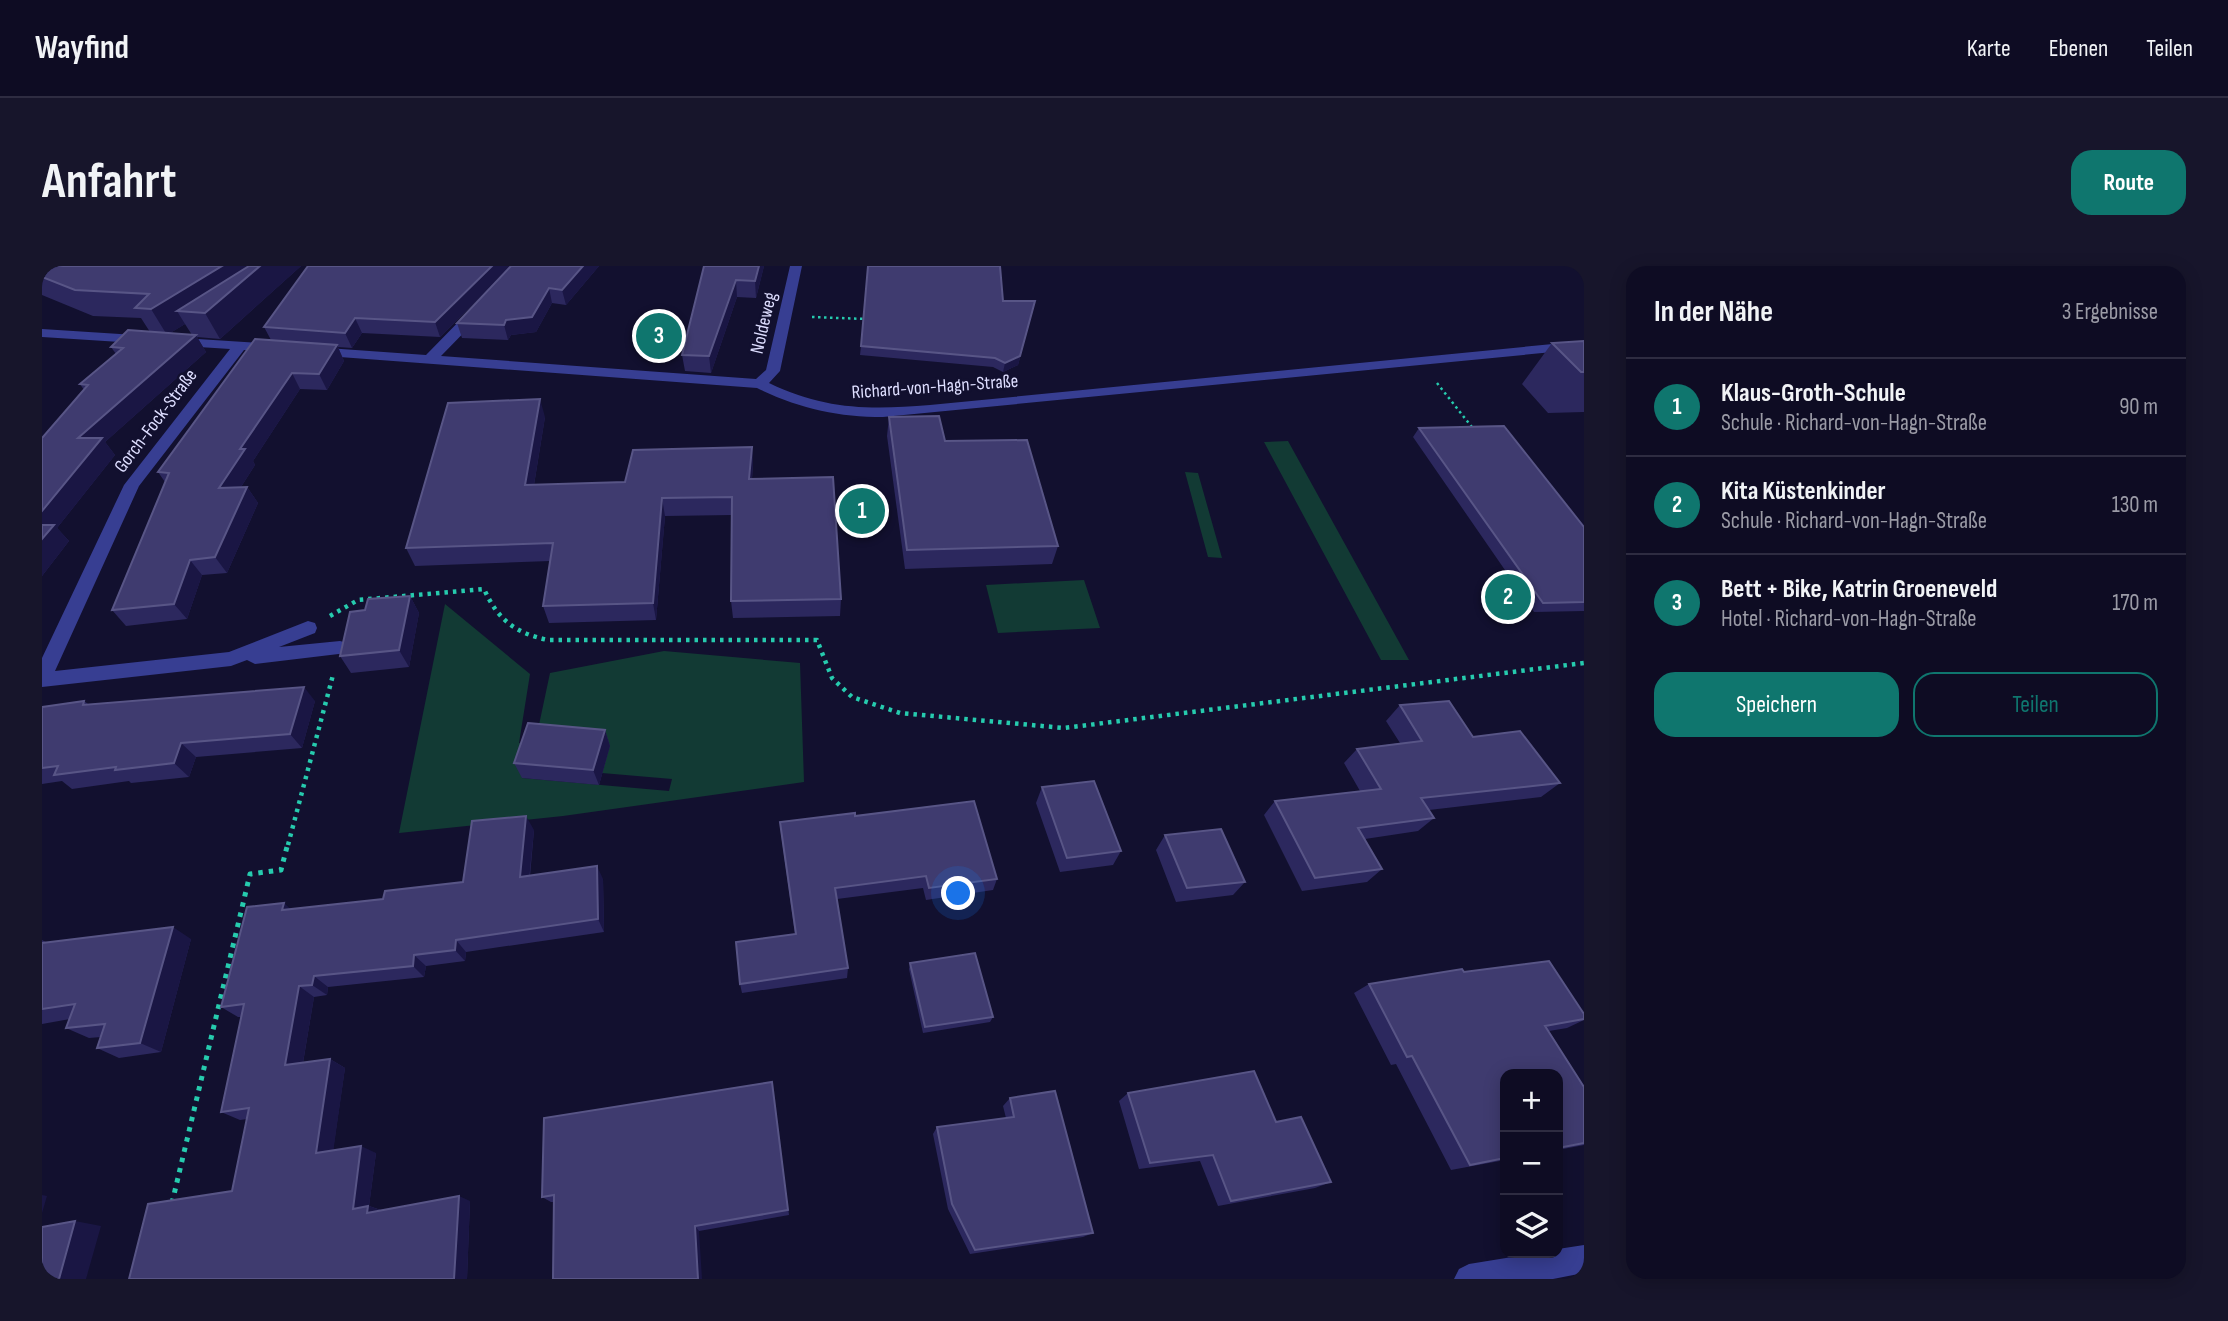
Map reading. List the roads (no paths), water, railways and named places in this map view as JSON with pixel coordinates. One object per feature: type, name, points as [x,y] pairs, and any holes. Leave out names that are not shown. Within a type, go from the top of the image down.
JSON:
[{"type":"street","name":"Noldeweg","points":[[760,384],[773,371],[796,266]]},
{"type":"street","points":[[430,359],[485,303]]},
{"type":"street","points":[[172,341],[193,328]]},
{"type":"street","name":"Richard-von-Hagn-Straße","points":[[46,337],[172,341],[760,384],[802,404],[824,410],[891,413],[1584,345]]},
{"type":"street","name":"Gorch-Fock-Straße","points":[[42,679],[132,485],[240,346]]},
{"type":"street","points":[[231,659],[308,628]]},
{"type":"street","points":[[42,679],[340,648]]},
{"type":"street","points":[[1469,1279],[1584,1259]]},
{"type":"place","name":"Bett + Bike, Katrin Groeneveld","points":[[659,336]]},
{"type":"place","name":"Klaus-Groth-Schule","points":[[862,511]]},
{"type":"place","name":"Kita Küstenkinder","points":[[1508,597]]}]
